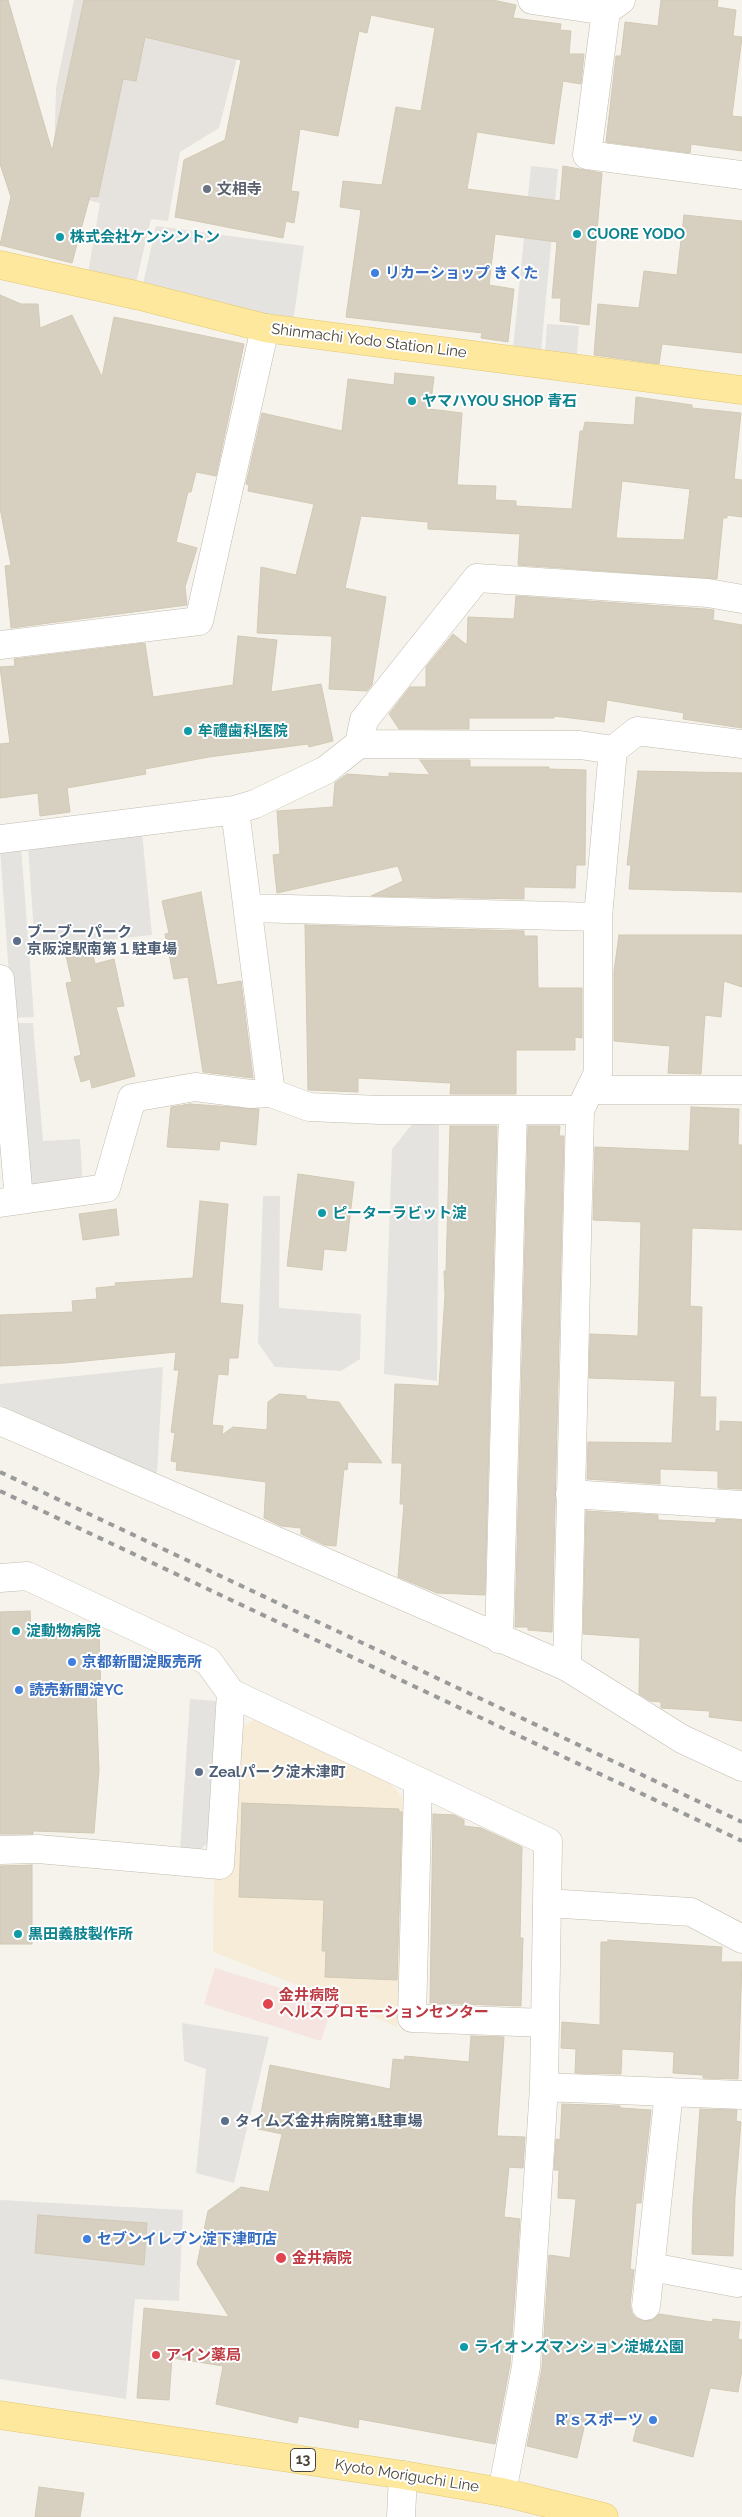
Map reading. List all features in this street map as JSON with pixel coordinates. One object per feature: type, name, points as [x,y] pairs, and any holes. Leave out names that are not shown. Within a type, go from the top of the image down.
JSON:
[{"type":"main road","name":"Shinmachi Yodo Station Line","points":[[0,265],[140,296],[265,328],[742,390]]},
{"type":"main road","name":"Kyoto Moriguchi Line","points":[[0,2415],[403,2475],[502,2492],[604,2517]]},
{"type":"street","points":[[532,0],[614,6],[587,155],[742,175]]},
{"type":"street","points":[[0,645],[199,621],[265,328]]},
{"type":"street","points":[[359,744],[364,720],[477,578],[708,593],[742,599]]},
{"type":"street","points":[[567,1667],[570,1494],[586,1100],[598,1073],[598,917],[614,750],[637,731],[742,744]]},
{"type":"street","points":[[0,839],[235,810],[255,804],[326,770],[359,744],[580,745],[614,750]]},
{"type":"street","points":[[235,810],[272,1093]]},
{"type":"street","points":[[249,908],[598,917]]},
{"type":"street","points":[[0,979],[10,1202],[106,1188],[132,1098],[195,1087],[252,1094],[272,1093],[309,1107],[380,1110],[513,1110],[586,1100],[742,1090]]},
{"type":"street","points":[[499,1639],[513,1110]]},
{"type":"street","points":[[0,1421],[567,1667],[682,1739],[742,1768]]},
{"type":"street","points":[[570,1494],[742,1505]]},
{"type":"street","points":[[0,1578],[27,1576],[208,1661],[231,1693],[548,1842],[544,2087],[526,2366],[502,2492]]},
{"type":"street","points":[[0,1850],[38,1848],[220,1865],[231,1693]]},
{"type":"street","points":[[418,1782],[412,2018],[545,2023]]},
{"type":"street","points":[[547,1903],[691,1912],[742,1939]]},
{"type":"street","points":[[544,2087],[742,2095]]},
{"type":"street","points":[[646,2306],[669,2092]]},
{"type":"street","points":[[651,2267],[737,2283]]},
{"type":"street","points":[[401,2517],[403,2475]]},
{"type":"shaded area","points":[[74,0],[252,0],[219,128],[180,152],[168,221],[151,219],[135,287],[87,279],[100,203],[53,192],[56,88]]},
{"type":"shaded area","points":[[531,166],[558,169],[541,352],[513,349]]},
{"type":"shaded area","points":[[156,226],[304,246],[293,322],[143,284]]},
{"type":"shaded area","points":[[547,324],[579,326],[577,355],[545,353]]},
{"type":"shaded area","points":[[142,832],[152,935],[35,948],[28,846]]},
{"type":"shaded area","name":"ブーブーパーク 京阪淀駅南第１駐車場","points":[[21,846],[34,1017],[12,1018],[0,848]]},
{"type":"shaded area","points":[[13,1023],[33,1023],[43,1141],[80,1139],[83,1186],[28,1194]]},
{"type":"shaded area","points":[[413,1123],[439,1125],[437,1381],[384,1374],[392,1149]]},
{"type":"shaded area","points":[[263,1196],[280,1196],[279,1308],[361,1314],[360,1359],[341,1371],[275,1367],[258,1343]]},
{"type":"shaded area","points":[[163,1367],[157,1474],[0,1405],[0,1384]]},
{"type":"shaded area","name":"Zealパーク淀木津町","points":[[190,1699],[216,1701],[208,1843],[198,1851],[180,1851]]},
{"type":"shaded area","points":[[258,1718],[390,1783],[407,1803],[397,2027],[341,2002],[213,1952],[214,1875],[234,1730]]},
{"type":"shaded area","name":"金井病院 ヘルスプロモーションセンター","points":[[215,1968],[333,2004],[321,2041],[204,2004]]},
{"type":"shaded area","name":"タイムズ金井病院第1駐車場","points":[[182,2023],[269,2037],[234,2183],[196,2173],[206,2069],[184,2061]]},
{"type":"shaded area","points":[[0,2200],[183,2210],[179,2301],[135,2299],[126,2399],[0,2379]]},
{"type":"building","points":[[0,0],[8,0],[52,151],[84,0],[493,0],[516,5],[513,18],[561,24],[560,30],[571,31],[569,54],[584,54],[581,84],[563,81],[554,144],[477,132],[467,189],[560,201],[563,166],[602,173],[589,325],[560,321],[561,298],[552,298],[557,242],[495,234],[489,285],[514,289],[508,342],[481,338],[482,333],[346,317],[361,210],[340,207],[343,181],[382,185],[396,107],[421,111],[435,28],[371,15],[367,33],[359,31],[338,136],[300,129],[291,191],[299,192],[294,223],[286,221],[283,238],[175,217],[184,160],[225,140],[241,60],[145,37],[136,81],[123,79],[98,197],[90,196],[72,263],[0,245],[11,197],[0,164]]},
{"type":"building","points":[[661,0],[718,0],[717,7],[736,10],[733,36],[742,37],[732,116],[742,117],[742,151],[691,144],[690,153],[606,142],[616,56],[621,56],[625,22],[658,26]]},
{"type":"building","points":[[684,215],[742,221],[742,353],[662,344],[659,364],[594,355],[598,304],[639,308],[644,271],[677,275]]},
{"type":"building","points":[[0,295],[21,304],[38,304],[40,328],[72,315],[102,377],[114,317],[244,344],[216,476],[196,472],[191,492],[188,492],[176,542],[197,548],[185,587],[187,605],[11,628],[5,566],[11,565],[0,508]]},
{"type":"building","points":[[395,373],[434,377],[430,409],[462,413],[457,485],[496,486],[495,500],[516,501],[516,506],[572,509],[580,431],[583,431],[585,422],[634,425],[636,397],[692,405],[692,408],[741,413],[734,479],[742,480],[742,517],[727,515],[727,518],[723,518],[717,579],[518,565],[520,534],[428,529],[428,522],[361,516],[345,588],[386,597],[372,685],[367,691],[329,689],[332,636],[257,633],[261,567],[296,575],[314,504],[248,491],[249,485],[246,484],[262,413],[342,431],[348,379],[394,385]],"holes":[[[622,481],[690,489],[684,540],[616,538]]]},
{"type":"building","points":[[516,596],[714,610],[713,620],[742,625],[742,728],[683,719],[684,713],[607,700],[604,722],[554,716],[554,718],[469,718],[469,729],[399,729],[389,714],[410,687],[426,687],[426,667],[453,634],[467,645],[468,617],[514,619]]},
{"type":"building","points":[[238,636],[277,640],[271,692],[321,684],[333,741],[309,747],[308,744],[209,757],[145,769],[146,774],[67,788],[70,812],[40,816],[38,793],[0,798],[0,744],[10,743],[0,667],[15,666],[14,659],[145,643],[153,697],[233,685]]},
{"type":"building","points":[[420,760],[470,760],[470,767],[549,767],[549,769],[586,770],[585,865],[576,865],[575,888],[524,887],[524,899],[371,896],[403,881],[398,866],[277,893],[273,855],[280,854],[277,811],[333,807],[335,783],[347,774],[389,777],[389,773],[430,775]]},
{"type":"building","points":[[638,771],[742,773],[742,892],[629,889],[631,865],[627,865]]},
{"type":"building","points":[[201,892],[217,985],[241,981],[253,1078],[203,1072],[188,977],[174,979],[165,934],[169,933],[162,901]]},
{"type":"building","points":[[305,925],[524,931],[524,936],[537,936],[538,988],[582,988],[582,1038],[575,1037],[575,1050],[516,1050],[516,1094],[450,1094],[451,1083],[358,1078],[358,1092],[308,1090]]},
{"type":"building","points":[[619,935],[742,935],[742,987],[724,981],[721,1017],[705,1015],[701,1074],[668,1073],[670,1046],[614,1041],[614,971]]},
{"type":"building","points":[[92,950],[95,964],[114,959],[124,1006],[116,1007],[135,1076],[92,1088],[90,1079],[81,1082],[74,1057],[81,1055],[66,983],[72,982],[66,956]]},
{"type":"building","points":[[190,1104],[259,1109],[256,1145],[220,1141],[219,1150],[167,1147],[171,1107]]},
{"type":"building","points":[[691,1107],[739,1109],[738,1145],[742,1145],[742,1230],[692,1228],[690,1306],[702,1307],[700,1397],[716,1397],[715,1431],[720,1431],[720,1421],[742,1422],[742,1489],[718,1488],[718,1471],[660,1469],[660,1484],[587,1479],[588,1442],[672,1443],[675,1381],[589,1378],[590,1334],[638,1336],[641,1222],[593,1220],[595,1147],[689,1151]]},
{"type":"building","points":[[450,1126],[497,1126],[485,1595],[437,1593],[398,1577],[404,1504],[400,1504],[402,1463],[392,1463],[395,1384],[439,1386],[445,1296],[444,1271],[446,1271]]},
{"type":"building","points":[[528,1126],[560,1126],[559,1136],[564,1136],[552,1632],[528,1630],[528,1627],[515,1627]]},
{"type":"building","name":"ピーターラビット淀","points":[[298,1174],[354,1182],[346,1251],[324,1249],[322,1270],[287,1266]]},
{"type":"building","points":[[200,1201],[228,1204],[220,1303],[243,1305],[238,1358],[229,1358],[228,1375],[218,1374],[212,1425],[223,1426],[222,1435],[233,1427],[267,1430],[268,1402],[279,1394],[306,1396],[306,1399],[339,1402],[382,1463],[348,1462],[347,1470],[344,1469],[336,1546],[325,1545],[301,1534],[301,1528],[281,1526],[264,1518],[266,1482],[176,1470],[177,1462],[171,1461],[175,1433],[171,1432],[179,1370],[174,1370],[176,1352],[65,1363],[0,1366],[0,1315],[73,1312],[72,1301],[97,1299],[96,1288],[116,1286],[115,1283],[193,1278]]},
{"type":"building","points":[[116,1209],[119,1235],[83,1240],[79,1214]]},
{"type":"building","points":[[586,1511],[658,1515],[658,1520],[716,1523],[716,1519],[742,1520],[742,1721],[709,1717],[710,1711],[661,1708],[661,1702],[650,1701],[639,1694],[640,1638],[583,1634]]},
{"type":"building","points":[[30,1611],[31,1631],[99,1629],[101,1694],[96,1694],[99,1770],[94,1833],[33,1831],[33,1834],[0,1834],[0,1612]]},
{"type":"building","points":[[242,1803],[399,1809],[399,1812],[402,1812],[397,1980],[325,1977],[326,1951],[322,1951],[324,1900],[239,1897]]},
{"type":"building","points":[[433,1814],[454,1815],[464,1820],[464,1826],[481,1828],[522,1847],[520,1938],[523,1938],[521,2006],[430,2003]]},
{"type":"building","points":[[32,1865],[32,1944],[0,1944],[0,1866]]},
{"type":"building","points":[[608,1940],[722,1947],[721,1962],[742,1962],[738,2079],[703,2078],[703,2075],[673,2073],[674,2052],[622,2049],[621,2074],[575,2073],[576,2049],[561,2048],[562,2022],[600,2025],[601,1942],[608,1942]]},
{"type":"building","points":[[471,2036],[504,2037],[497,2136],[525,2137],[523,2168],[509,2167],[504,2217],[520,2219],[510,2365],[495,2444],[359,2419],[358,2428],[299,2416],[297,2423],[216,2404],[223,2366],[172,2358],[169,2400],[137,2398],[144,2308],[229,2317],[197,2264],[208,2211],[241,2187],[269,2192],[282,2134],[258,2129],[270,2065],[390,2089],[393,2059],[404,2060],[405,2056],[469,2062]]},
{"type":"building","points":[[562,2104],[620,2106],[620,2108],[651,2110],[641,2203],[636,2203],[630,2269],[634,2270],[630,2305],[632,2313],[636,2318],[644,2321],[652,2320],[659,2314],[712,2322],[713,2319],[740,2322],[738,2339],[742,2340],[742,2370],[738,2392],[710,2388],[693,2457],[633,2441],[638,2422],[588,2411],[577,2458],[527,2446],[542,2368],[549,2255],[570,2258],[576,2199],[558,2198],[559,2170],[554,2170],[556,2139],[560,2140]]},
{"type":"building","points":[[700,2109],[737,2110],[736,2121],[741,2122],[735,2197],[733,2256],[692,2254],[693,2206]]},
{"type":"building","points":[[38,2215],[147,2223],[144,2265],[35,2253]]},
{"type":"building","points":[[39,2487],[84,2493],[80,2517],[35,2517]]},
{"type":"railway","points":[[0,1472],[742,1822]]},
{"type":"railway","points":[[0,1491],[742,1841]]},
{"type":"place","name":"文相寺","points":[[207,189]]},
{"type":"place","name":"CUORE YODO","points":[[577,234]]},
{"type":"place","name":"株式会社ケンシントン","points":[[60,237]]},
{"type":"place","name":"リカーショップ きくた","points":[[375,273]]},
{"type":"place","name":"ヤマハYOU SHOP 青石","points":[[412,401]]},
{"type":"place","name":"牟禮歯科医院","points":[[188,731]]},
{"type":"place","name":"ブーブーパーク 京阪淀駅南第１駐車場","points":[[17,941]]},
{"type":"place","name":"ピーターラビット淀","points":[[322,1213]]},
{"type":"place","name":"淀動物病院","points":[[16,1631]]},
{"type":"place","name":"京都新聞淀販売所","points":[[72,1662]]},
{"type":"place","name":"読売新聞淀YC","points":[[19,1690]]},
{"type":"place","name":"Zealパーク淀木津町","points":[[199,1772]]},
{"type":"place","name":"黒田義肢製作所","points":[[18,1934]]},
{"type":"place","name":"金井病院 ヘルスプロモーションセンター","points":[[268,2004]]},
{"type":"place","name":"タイムズ金井病院第1駐車場","points":[[225,2121]]},
{"type":"place","name":"セブンイレブン淀下津町店","points":[[87,2239]]},
{"type":"place","name":"金井病院","points":[[281,2258]]},
{"type":"place","name":"ライオンズマンション淀城公園","points":[[464,2347]]},
{"type":"place","name":"アイン薬局","points":[[156,2355]]},
{"type":"place","name":"R’ｓスポーツ","points":[[653,2420]]}]
